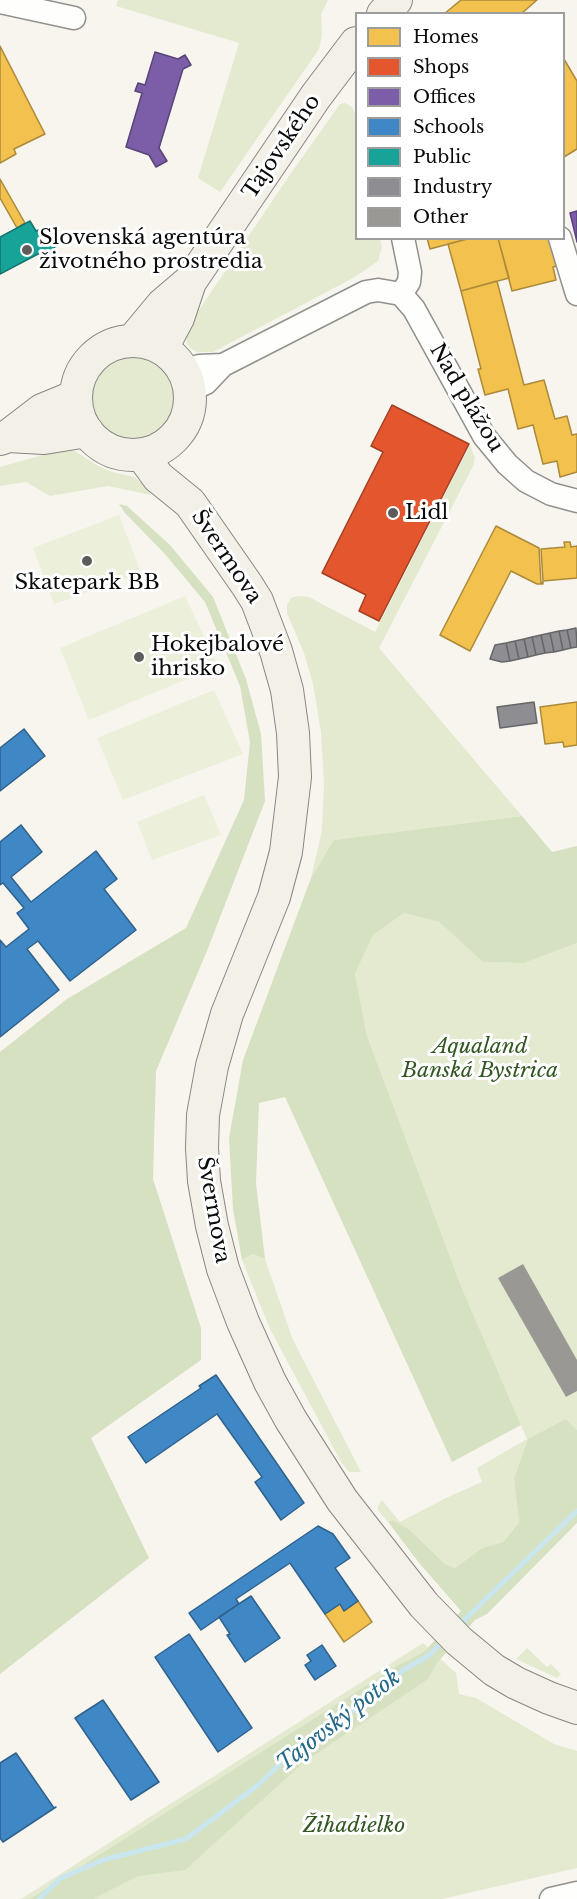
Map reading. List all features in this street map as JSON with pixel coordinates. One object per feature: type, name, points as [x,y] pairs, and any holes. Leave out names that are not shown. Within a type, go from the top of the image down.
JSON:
[{"type":"street","points":[[385,12],[396,0]]},
{"type":"street","points":[[0,2],[74,18]]},
{"type":"street","name":"Tajovského","points":[[148,344],[178,318],[190,282],[316,96],[355,49]]},
{"type":"street","points":[[187,380],[206,383],[223,365],[366,292],[378,290],[401,294],[409,282],[410,272],[403,240]]},
{"type":"street","points":[[561,240],[577,294]]},
{"type":"street","name":"Nad plážou","points":[[401,294],[414,309],[484,436],[507,464],[526,481],[551,494],[577,501]]},
{"type":"street","points":[[148,344],[175,359],[187,380],[190,405],[187,419],[180,431],[155,449],[123,454],[114,452],[101,445],[87,431],[79,414],[76,396],[81,374],[94,357],[112,345],[148,344]]},
{"type":"street","points":[[4,438],[42,410],[76,396]]},
{"type":"street","points":[[4,438],[44,438],[87,431]]},
{"type":"street","name":"Švermova","points":[[155,449],[158,477],[190,503],[248,585],[261,610],[287,690],[293,733],[291,818],[286,852],[274,897],[227,1014],[206,1093],[203,1115],[204,1181],[223,1269],[243,1322],[270,1382],[291,1420],[347,1507],[423,1605],[494,1670],[516,1683],[577,1708]]},
{"type":"street","points":[[551,1899],[577,1893]]},
{"type":"green space","points":[[118,0],[328,0],[321,14],[322,35],[319,49],[220,192],[198,178],[239,43],[116,6]]},
{"type":"green space","points":[[345,103],[352,107],[355,114],[355,240],[380,240],[382,247],[378,261],[355,277],[213,352],[197,352],[191,349],[187,344],[186,335],[189,326],[340,104]]},
{"type":"green space","points":[[134,355],[158,362],[170,374],[177,398],[170,422],[158,434],[134,441],[110,434],[98,422],[91,398],[98,374],[110,362]]},
{"type":"green space","points":[[470,445],[475,458],[473,466],[379,648],[522,816],[335,840],[311,878],[322,830],[324,784],[321,732],[313,684],[304,653],[287,613],[287,605],[291,598],[309,597],[375,632]]},
{"type":"green space","points":[[60,450],[75,451],[98,466],[134,477],[151,495],[108,486],[50,496],[26,482],[0,486],[0,467]]},
{"type":"green space","points":[[119,504],[127,506],[170,545],[213,597],[246,679],[261,734],[265,801],[207,951],[156,1071],[153,1179],[201,1328],[201,1360],[91,1438],[149,1558],[0,1674],[0,1052],[67,999],[186,928],[244,800],[250,742],[240,686],[205,602]]},
{"type":"green space","name":"Skatepark BB","points":[[119,515],[141,573],[54,604],[33,548]]},
{"type":"green space","name":"Hokejbalové ihrisko","points":[[185,596],[218,666],[89,720],[60,648]]},
{"type":"green space","points":[[214,690],[243,754],[123,800],[97,738]]},
{"type":"green space","points":[[204,795],[221,835],[152,860],[137,822]]},
{"type":"green space","points":[[522,816],[552,852],[577,846],[577,943],[524,963],[483,962],[439,922],[404,913],[373,935],[355,974],[367,1036],[461,1286],[521,1425],[452,1462],[285,1097],[259,1103],[256,1183],[265,1259],[252,1254],[242,1260],[233,1209],[229,1138],[243,1060],[311,878],[334,840]]},
{"type":"green space","name":"Aqualand Banská Bystrica","points":[[404,913],[439,922],[483,962],[524,963],[577,943],[577,1430],[566,1419],[514,1479],[519,1521],[503,1542],[482,1548],[455,1568],[445,1564],[410,1530],[393,1520],[388,1522],[378,1510],[378,1506],[382,1500],[400,1522],[482,1482],[477,1468],[527,1439],[461,1286],[367,1036],[355,974],[373,935]]},
{"type":"green space","points":[[252,1254],[265,1259],[293,1340],[361,1472],[349,1472],[341,1462],[270,1329],[242,1260]]},
{"type":"green space","points":[[566,1419],[577,1430],[577,1523],[487,1614],[475,1620],[436,1664],[428,1679],[304,1762],[185,1870],[138,1876],[93,1899],[30,1899],[397,1666],[424,1652],[461,1611],[420,1564],[388,1522],[393,1520],[410,1530],[445,1564],[455,1568],[482,1548],[503,1542],[519,1522],[514,1479],[528,1439]]},
{"type":"green space","name":"Žihadielko","points":[[423,1643],[456,1673],[459,1694],[476,1698],[554,1744],[577,1751],[577,1868],[442,1899],[21,1899]]},
{"type":"green space","points":[[527,1648],[547,1667],[551,1664],[561,1674],[557,1678],[516,1659]]},
{"type":"building: Homes","points":[[461,0],[537,0],[523,12],[446,12]]},
{"type":"building: Homes","points":[[0,46],[45,134],[14,149],[16,154],[0,163]]},
{"type":"building: Homes","points":[[565,61],[577,81],[577,149],[565,156]]},
{"type":"building: Homes","points":[[0,179],[25,223],[17,228],[0,198]]},
{"type":"building: Homes","points":[[428,240],[464,240],[430,249]]},
{"type":"building: Homes","points":[[463,240],[499,240],[509,278],[461,291],[448,244]]},
{"type":"building: Homes","points":[[499,240],[550,240],[557,266],[553,267],[556,280],[512,291]]},
{"type":"building: Homes","points":[[497,281],[524,385],[544,380],[555,419],[567,416],[572,435],[577,434],[577,472],[560,477],[557,461],[543,464],[533,425],[518,429],[508,389],[485,395],[478,369],[481,369],[461,291]]},
{"type":"building: Homes","points":[[496,526],[539,548],[541,583],[543,584],[537,584],[511,571],[470,651],[440,635]]},
{"type":"building: Homes","points":[[564,542],[570,542],[571,547],[577,546],[577,578],[543,581],[541,549],[565,547]]},
{"type":"building: Homes","points":[[577,702],[577,745],[564,747],[563,742],[545,744],[540,707]]},
{"type":"building: Homes","points":[[358,1601],[372,1622],[344,1642],[325,1614],[340,1604],[344,1611]]},
{"type":"building: Shops","name":"Lidl","points":[[392,405],[469,444],[379,621],[359,611],[366,595],[322,573],[383,452],[371,446]]},
{"type":"building: Offices","points":[[155,52],[178,59],[185,55],[191,65],[183,69],[159,148],[167,161],[156,167],[149,155],[126,147],[142,93],[135,91],[138,83],[145,85]]},
{"type":"building: Offices","points":[[577,211],[577,242],[570,213]]},
{"type":"building: Schools","points":[[24,729],[45,756],[0,791],[0,748]]},
{"type":"building: Schools","points":[[21,825],[42,852],[11,877],[31,902],[96,851],[117,879],[104,889],[136,930],[70,981],[38,941],[27,949],[59,990],[0,1037],[0,940],[6,947],[29,929],[17,913],[24,908],[3,883],[0,885],[0,842]]},
{"type":"building: Schools","points":[[216,1375],[304,1503],[281,1520],[255,1482],[262,1477],[217,1414],[146,1463],[128,1437],[201,1388],[199,1386]]},
{"type":"building: Schools","points":[[318,1526],[333,1534],[350,1558],[335,1568],[358,1601],[344,1611],[340,1604],[325,1614],[290,1563],[236,1599],[239,1604],[201,1630],[189,1613]]},
{"type":"building: Schools","points":[[251,1596],[280,1638],[245,1662],[227,1635],[230,1634],[219,1617]]},
{"type":"building: Schools","points":[[189,1634],[252,1728],[218,1752],[155,1657]]},
{"type":"building: Schools","points":[[322,1645],[336,1666],[315,1680],[305,1665],[311,1661],[307,1655]]},
{"type":"building: Schools","points":[[103,1700],[159,1782],[131,1800],[75,1718]]},
{"type":"building: Schools","points":[[16,1753],[54,1808],[56,1807],[3,1842],[0,1838],[0,1763]]},
{"type":"building: Public","name":"Slovenská agentúra životného prostredia","points":[[30,221],[36,231],[41,229],[45,236],[40,239],[42,242],[55,246],[52,258],[38,254],[0,274],[0,237]]},
{"type":"building: Industry","points":[[576,628],[577,647],[571,648],[567,630]]},
{"type":"building: Industry","points":[[567,630],[571,648],[563,650],[559,631]]},
{"type":"building: Industry","points":[[559,631],[563,650],[554,652],[550,633]]},
{"type":"building: Industry","points":[[550,633],[554,652],[545,653],[541,635]]},
{"type":"building: Industry","points":[[541,635],[545,653],[536,655],[532,637]]},
{"type":"building: Industry","points":[[532,637],[536,655],[528,657],[524,639]]},
{"type":"building: Industry","points":[[524,639],[528,657],[519,659],[515,641]]},
{"type":"building: Industry","points":[[515,641],[519,659],[510,661],[506,643]]},
{"type":"building: Industry","points":[[506,643],[510,661],[490,659],[495,645]]},
{"type":"building: Industry","points":[[534,702],[537,723],[500,728],[497,707]]},
{"type":"building: Other","points":[[523,1264],[577,1360],[577,1391],[566,1397],[498,1278]]},
{"type":"waterway","name":"Tajovský potok","points":[[458,1626],[577,1511]]},
{"type":"waterway","name":"Tajovský potok","points":[[39,1899],[61,1878],[103,1860],[186,1839],[258,1785],[321,1729],[375,1698],[402,1671],[428,1656],[445,1639]]},
{"type":"place","name":"Slovenská agentúra životného prostredia","points":[[27,250]]},
{"type":"place","name":"Lidl","points":[[393,513]]},
{"type":"place","name":"Skatepark BB","points":[[87,561]]},
{"type":"place","name":"Hokejbalové ihrisko","points":[[139,657]]}]
